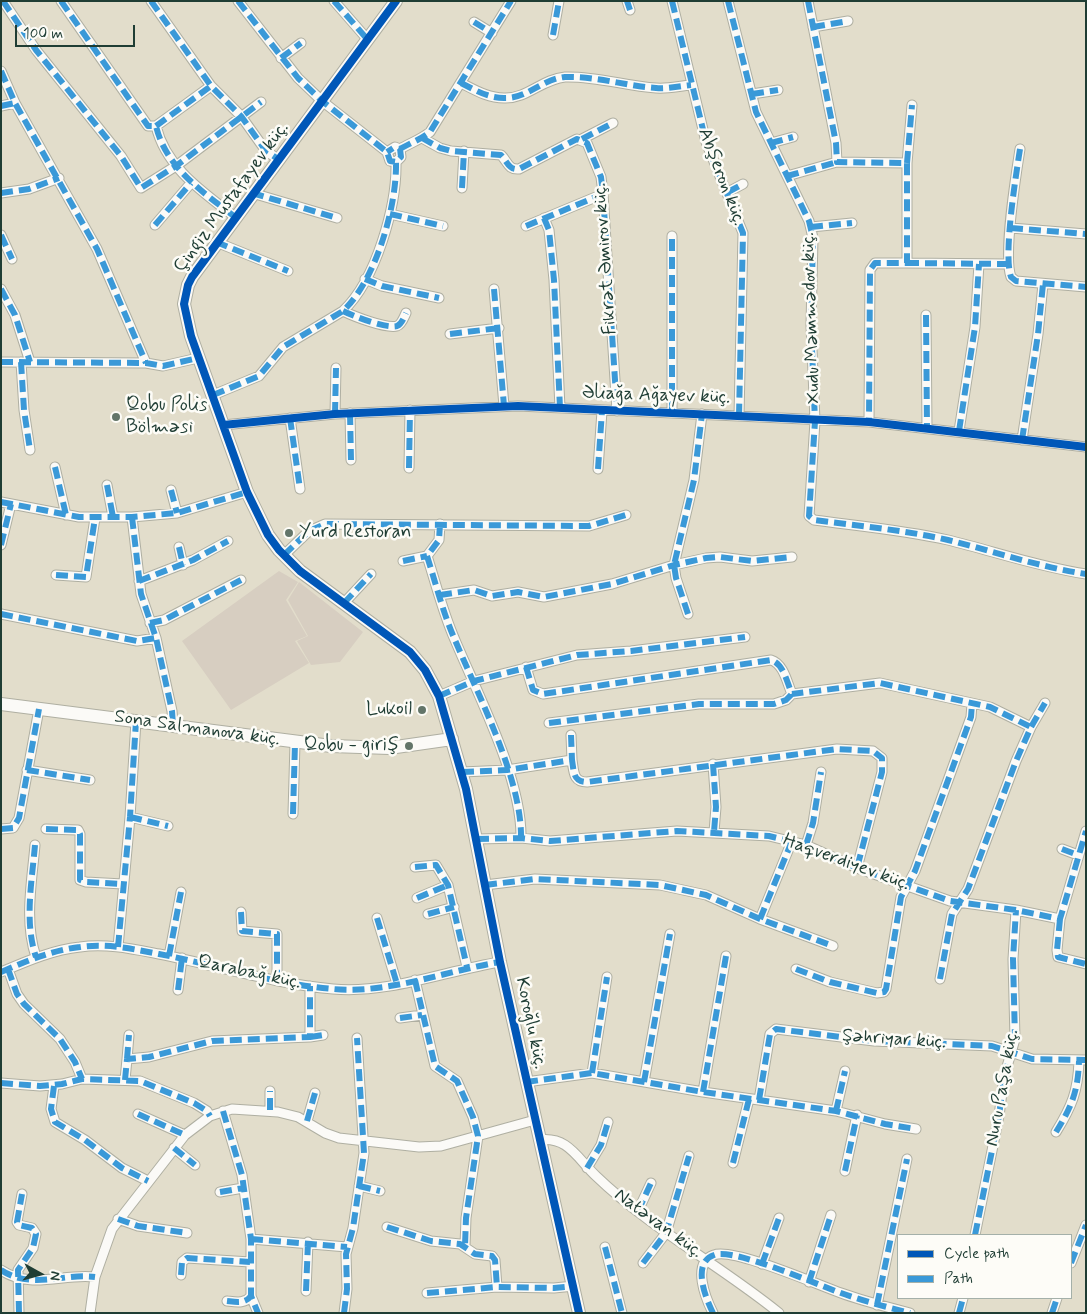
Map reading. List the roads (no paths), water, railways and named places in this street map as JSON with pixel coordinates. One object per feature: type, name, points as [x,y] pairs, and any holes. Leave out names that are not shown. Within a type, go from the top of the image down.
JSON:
[{"type":"street","points":[[3,1],[36,50],[121,156],[137,185],[145,188],[261,102]]},
{"type":"street","points":[[61,1],[148,126],[156,126],[211,86]]},
{"type":"street","points":[[151,1],[211,86],[241,116],[266,151],[278,159]]},
{"type":"street","points":[[238,1],[281,58],[322,100],[387,152],[388,159],[396,162]]},
{"type":"street","points":[[334,1],[368,40]]},
{"type":"street","name":"Çingiz Mustafayev küç.","points":[[396,1],[252,193],[192,277],[185,295],[187,322],[198,358],[247,492],[268,535],[284,556],[410,652],[425,670],[439,696],[452,739]]},
{"type":"street","points":[[400,150],[430,132],[511,1]]},
{"type":"street","points":[[553,35],[559,1]]},
{"type":"street","name":"Abşeron küç.","points":[[672,1],[706,142],[740,223],[744,246],[739,416]]},
{"type":"street","name":"Xudu Məmmədov küç.","points":[[728,1],[756,112],[787,176],[813,238],[811,325],[815,421],[808,510],[812,519],[916,533],[1019,557],[1050,568],[1086,574]]},
{"type":"street","points":[[808,1],[836,143],[837,162]]},
{"type":"street","points":[[812,27],[848,21]]},
{"type":"street","points":[[474,22],[492,33]]},
{"type":"street","points":[[281,58],[300,43]]},
{"type":"street","points":[[1,71],[15,103],[59,178],[97,249],[146,363]]},
{"type":"street","points":[[461,83],[488,96],[506,98],[521,95],[546,80],[565,77],[605,79],[658,89],[691,85]]},
{"type":"street","points":[[752,94],[778,90]]},
{"type":"street","points":[[1,106],[15,103]]},
{"type":"street","points":[[907,263],[907,164],[912,105]]},
{"type":"street","points":[[422,138],[440,148],[501,155],[510,168],[514,170],[613,123]]},
{"type":"street","points":[[156,126],[158,136],[176,166],[191,184],[235,217]]},
{"type":"street","points":[[771,143],[793,137]]},
{"type":"street","name":"Fikrət Əmirov küç.","points":[[582,139],[587,143],[599,171],[603,194],[617,411]]},
{"type":"street","points":[[387,152],[393,147],[400,150]]},
{"type":"street","points":[[1020,149],[1014,183],[1008,264],[1011,277],[1016,281],[1086,288]]},
{"type":"street","points":[[213,395],[259,376],[283,347],[343,311],[350,304],[365,279],[380,247],[396,185],[396,162],[401,157],[400,150]]},
{"type":"street","points":[[462,188],[464,151]]},
{"type":"street","points":[[787,176],[837,162],[907,164]]},
{"type":"street","points":[[1,193],[29,189],[59,178]]},
{"type":"street","points":[[155,225],[191,184]]},
{"type":"street","points":[[728,192],[743,184]]},
{"type":"street","points":[[252,193],[337,218]]},
{"type":"street","points":[[526,226],[603,194]]},
{"type":"street","points":[[390,214],[443,226]]},
{"type":"street","points":[[544,218],[548,230],[554,280],[560,408]]},
{"type":"street","points":[[810,227],[852,223]]},
{"type":"street","points":[[1011,228],[1086,234]]},
{"type":"street","points":[[1,235],[12,259]]},
{"type":"street","points":[[672,236],[672,413]]},
{"type":"street","points":[[216,242],[288,271]]},
{"type":"street","points":[[869,422],[870,270],[875,263],[1008,264]]},
{"type":"street","points":[[959,431],[974,336],[979,264]]},
{"type":"street","points":[[365,279],[382,286],[439,298]]},
{"type":"street","points":[[1022,440],[1038,334],[1043,284]]},
{"type":"street","points":[[1,289],[25,362],[24,410],[30,450]]},
{"type":"street","points":[[494,289],[504,406]]},
{"type":"street","points":[[343,311],[358,319],[394,326],[401,323],[406,313]]},
{"type":"street","points":[[926,315],[927,428]]},
{"type":"street","points":[[450,334],[498,328]]},
{"type":"street","points":[[1,362],[146,363],[163,366],[198,358]]},
{"type":"street","points":[[335,414],[336,368]]},
{"type":"street","name":"Əliağa Ağayev küç.","points":[[223,425],[335,414],[504,406],[869,422],[1086,447]]},
{"type":"street","points":[[409,468],[410,410]]},
{"type":"street","points":[[598,469],[602,411]]},
{"type":"street","points":[[350,413],[352,460]]},
{"type":"street","points":[[688,614],[676,578],[674,564],[694,480],[702,414]]},
{"type":"street","points":[[290,418],[300,489]]},
{"type":"street","points":[[55,467],[63,494],[66,515]]},
{"type":"street","points":[[107,485],[113,516]]},
{"type":"street","points":[[171,490],[177,513]]},
{"type":"street","points":[[1,502],[66,515],[95,518],[113,516],[132,517],[177,513],[247,492]]},
{"type":"street","points":[[1,545],[11,504]]},
{"type":"street","points":[[284,556],[316,526],[440,524],[589,526],[626,515]]},
{"type":"street","points":[[132,517],[139,581],[156,638],[173,725]]},
{"type":"street","points":[[56,575],[86,577],[95,518]]},
{"type":"street","points":[[402,561],[427,556],[433,552],[439,540],[440,524]]},
{"type":"street","points":[[139,581],[183,565],[228,541]]},
{"type":"street","points":[[180,547],[183,565]]},
{"type":"street","points":[[427,556],[454,639],[474,681],[507,770],[519,814],[521,838]]},
{"type":"street","points":[[440,595],[474,590],[492,596],[518,592],[544,597],[612,584],[674,564],[720,557],[752,561],[792,557]]},
{"type":"street","points":[[344,603],[371,574]]},
{"type":"street","points":[[150,623],[164,620],[241,580]]},
{"type":"street","points":[[1,614],[137,641],[156,638]]},
{"type":"street","points":[[439,696],[474,681],[577,655],[631,651],[745,637]]},
{"type":"street","points":[[526,667],[533,690],[543,694],[770,660],[775,661],[783,670],[792,694]]},
{"type":"street","points":[[549,722],[699,704],[774,704],[786,700],[792,694],[880,683],[1005,713],[1031,727]]},
{"type":"street","points":[[940,979],[950,919],[968,889],[1031,727],[1045,703]]},
{"type":"street","name":"Sona Salmanova küç.","points":[[1,704],[295,742],[367,749],[389,748],[452,739]]},
{"type":"street","points":[[796,969],[830,982],[876,993],[884,992],[888,984],[901,897],[906,884],[915,870],[971,717],[972,704]]},
{"type":"street","points":[[1,830],[8,830],[16,825],[39,709]]},
{"type":"street","points":[[118,947],[130,817],[136,721]]},
{"type":"street","points":[[571,735],[575,778],[578,781],[587,782],[837,749],[859,749],[878,753],[882,758],[882,772],[857,868]]},
{"type":"street","name":"Koroğlu küç.","points":[[452,739],[462,772],[477,839],[500,962],[579,1313]]},
{"type":"street","points":[[293,814],[295,742]]},
{"type":"street","points":[[462,772],[507,770],[572,760]]},
{"type":"street","points":[[712,764],[716,793],[714,832]]},
{"type":"street","points":[[28,770],[90,780]]},
{"type":"street","points":[[806,845],[813,823],[821,772]]},
{"type":"street","points":[[130,817],[168,826]]},
{"type":"street","points":[[46,829],[78,830],[80,834],[80,880],[123,884]]},
{"type":"street","name":"Haqverdiyev küç.","points":[[477,839],[521,838],[550,841],[606,838],[657,831],[714,832],[768,836],[806,845],[857,868],[959,903],[1016,910],[1060,919]]},
{"type":"street","points":[[1086,831],[1060,919],[1057,954],[1061,959],[1086,964]]},
{"type":"street","points":[[760,919],[792,841]]},
{"type":"street","points":[[35,845],[30,928],[31,942],[36,957]]},
{"type":"street","points":[[1062,849],[1081,853]]},
{"type":"street","points":[[415,867],[436,865],[448,885],[467,967]]},
{"type":"street","points":[[485,885],[535,879],[660,885],[706,895],[760,919],[833,946]]},
{"type":"street","points":[[418,898],[448,885]]},
{"type":"street","points":[[170,956],[181,892]]},
{"type":"street","points":[[428,914],[454,907]]},
{"type":"street","name":"Nuru Paşa küç.","points":[[976,1234],[999,1116],[1004,1077],[1015,1039],[1013,959],[1016,910]]},
{"type":"street","points":[[241,912],[242,931],[277,934],[277,980]]},
{"type":"street","points":[[377,918],[397,984]]},
{"type":"street","points":[[644,1082],[670,934]]},
{"type":"street","name":"Qarabağ küç.","points":[[5,971],[36,957],[82,946],[118,947],[182,958],[310,986],[355,990],[397,984],[467,967],[500,962]]},
{"type":"street","points":[[703,1092],[726,956]]},
{"type":"street","points":[[178,990],[182,958]]},
{"type":"street","points":[[5,971],[24,1004],[60,1039],[75,1062],[82,1079]]},
{"type":"street","points":[[592,1073],[608,977]]},
{"type":"street","points":[[415,980],[435,1066],[457,1081],[473,1117],[478,1136],[466,1218],[465,1246]]},
{"type":"street","points":[[310,986],[310,1037]]},
{"type":"street","points":[[400,1018],[422,1015]]},
{"type":"street","name":"Şəhriyar küç.","points":[[759,1100],[770,1034],[776,1029],[874,1041],[992,1046],[1032,1059],[1082,1060]]},
{"type":"street","points":[[125,1080],[129,1035]]},
{"type":"street","points":[[127,1059],[149,1057],[212,1042],[324,1035]]},
{"type":"street","points":[[347,1312],[347,1247],[353,1228],[364,1142],[357,1038]]},
{"type":"street","points":[[1056,1132],[1067,1114],[1077,1088],[1082,1060]]},
{"type":"street","points":[[836,1111],[844,1071]]},
{"type":"street","points":[[526,1082],[592,1073],[703,1092],[836,1111],[857,1115],[885,1124],[916,1129]]},
{"type":"street","points":[[1,1083],[54,1086],[82,1079],[125,1080],[145,1083],[194,1103],[207,1111],[210,1116]]},
{"type":"street","points":[[54,1086],[51,1109],[55,1122],[85,1140],[122,1168],[148,1181]]},
{"type":"street","points":[[270,1091],[270,1110]]},
{"type":"street","points":[[307,1122],[315,1093]]},
{"type":"street","points":[[733,1163],[749,1099]]},
{"type":"street","points":[[90,1313],[95,1277],[108,1236],[118,1219],[185,1135],[210,1116],[222,1111],[270,1110],[289,1114],[332,1136],[364,1142],[430,1147],[535,1120]]},
{"type":"street","points":[[222,1111],[240,1165],[251,1239],[250,1296],[258,1313]]},
{"type":"street","points":[[138,1114],[185,1135]]},
{"type":"street","points":[[845,1171],[857,1115]]},
{"type":"street","points":[[588,1168],[601,1145],[608,1122]]},
{"type":"street","name":"Natəvan küç.","points":[[539,1140],[551,1138],[562,1142],[588,1168],[638,1211],[666,1233],[707,1259],[779,1313]]},
{"type":"street","points":[[174,1148],[195,1165]]},
{"type":"street","points":[[643,1263],[666,1233],[688,1156]]},
{"type":"street","points":[[877,1305],[907,1159]]},
{"type":"street","points":[[638,1211],[651,1183]]},
{"type":"street","points":[[359,1186],[380,1191]]},
{"type":"street","points":[[220,1192],[243,1188]]},
{"type":"street","points":[[20,1313],[16,1279],[21,1265],[28,1258],[33,1248],[36,1234],[32,1228],[18,1225],[22,1194]]},
{"type":"street","points":[[809,1282],[831,1215]]},
{"type":"street","points":[[762,1264],[778,1218]]},
{"type":"street","points":[[118,1219],[138,1226],[188,1232]]},
{"type":"street","points":[[1072,1260],[1086,1224]]},
{"type":"street","points":[[387,1227],[431,1240],[465,1246],[475,1254],[492,1256],[495,1260],[498,1287]]},
{"type":"street","points":[[251,1239],[308,1242],[347,1247]]},
{"type":"street","points":[[306,1291],[308,1242]]},
{"type":"street","points":[[604,1247],[622,1313]]},
{"type":"street","points":[[713,1313],[702,1285],[707,1259],[714,1254],[723,1254],[762,1264],[877,1305],[910,1313]]},
{"type":"street","points":[[181,1275],[182,1262],[186,1258],[250,1262]]},
{"type":"street","points":[[1,1270],[16,1279],[44,1280],[95,1277]]},
{"type":"street","points":[[427,1293],[498,1287],[554,1288],[574,1286]]},
{"type":"street","points":[[228,1301],[240,1302],[247,1300],[250,1296]]},
{"type":"street","points":[[959,1313],[962,1299]]},
{"type":"street","points":[[1052,1313],[1057,1299]]},
{"type":"place","name":"Qobu Polis Bölməsi","points":[[116,417]]},
{"type":"place","name":"Yurd Restoran","points":[[289,533]]},
{"type":"place","name":"Lukoil","points":[[422,710]]},
{"type":"place","name":"Qobu - giriş","points":[[409,746]]}]
